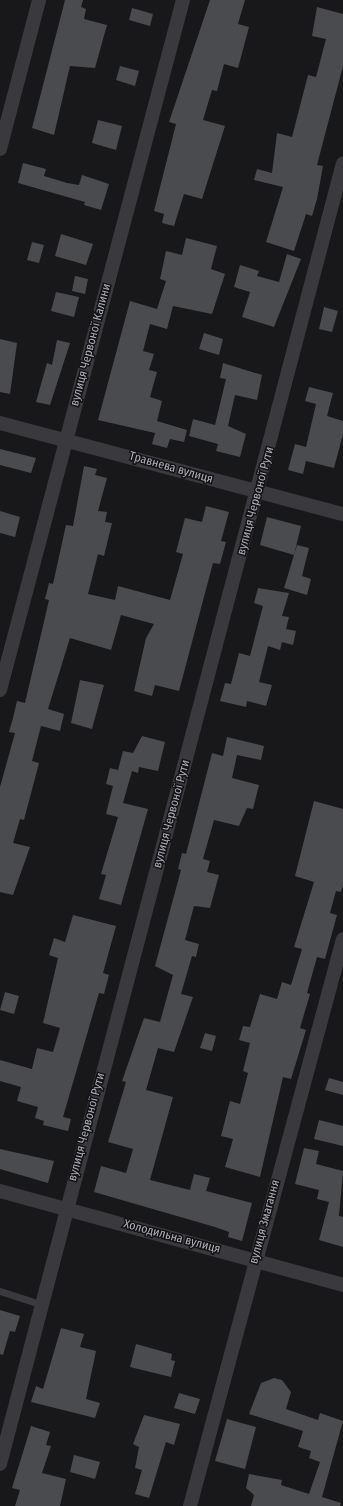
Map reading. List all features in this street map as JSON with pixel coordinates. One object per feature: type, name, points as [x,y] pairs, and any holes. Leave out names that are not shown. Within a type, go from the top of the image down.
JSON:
[{"type":"street","points":[[0,149],[39,0]]},
{"type":"street","name":"вулиця Червоної Калини","points":[[0,690],[183,0]]},
{"type":"street","name":"вулиця Червоної Рути","points":[[0,1464],[43,1305],[65,1208],[259,493],[343,164]]},
{"type":"street","name":"Травнева вулиця","points":[[0,423],[66,439],[259,493],[343,514]]},
{"type":"street","name":"вулиця Змагання","points":[[190,1506],[254,1260],[343,938]]},
{"type":"street","name":"Холодильна вулиця","points":[[0,1191],[343,1285]]},
{"type":"lane","points":[[0,1291],[43,1305]]},
{"type":"building","points":[[65,0],[83,0],[81,7],[86,9],[84,19],[107,25],[95,68],[70,66],[54,135],[32,128]]},
{"type":"building","points":[[210,0],[245,0],[238,24],[249,27],[238,68],[224,64],[217,91],[212,90],[203,120],[225,126],[202,199],[184,194],[174,226],[162,223],[164,214],[154,211],[176,124],[169,122]]},
{"type":"building","points":[[317,7],[343,14],[343,66],[317,165],[323,166],[317,199],[312,216],[306,214],[294,251],[266,242],[283,187],[254,180],[257,169],[272,173],[277,133],[292,137],[308,75],[316,77],[326,39],[312,36]]},
{"type":"building","points":[[132,8],[153,14],[150,26],[129,20]]},
{"type":"building","points":[[120,66],[139,71],[135,86],[116,80]]},
{"type":"building","points":[[98,120],[122,126],[116,150],[92,143]]},
{"type":"building","points":[[23,163],[46,169],[44,176],[67,183],[79,185],[82,175],[109,184],[101,210],[84,205],[85,202],[18,183]]},
{"type":"building","points":[[61,234],[93,244],[86,265],[55,256]]},
{"type":"building","points":[[186,238],[217,246],[211,269],[225,274],[212,314],[173,306],[167,329],[150,324],[143,351],[154,354],[149,370],[157,372],[150,397],[162,401],[157,421],[187,430],[184,442],[170,439],[167,448],[152,444],[155,433],[98,420],[130,301],[157,309],[166,281],[160,279],[166,251],[182,255]]},
{"type":"building","points":[[32,242],[44,245],[39,263],[27,260]]},
{"type":"building","points":[[287,254],[301,259],[274,327],[242,317],[250,292],[234,287],[240,265],[259,271],[257,276],[279,282]]},
{"type":"building","points":[[75,276],[88,279],[85,294],[72,291]]},
{"type":"building","points":[[56,292],[79,297],[74,317],[51,311]]},
{"type":"building","points":[[324,307],[338,311],[332,332],[319,329]]},
{"type":"building","points":[[204,333],[223,339],[219,355],[199,349]]},
{"type":"building","points":[[0,339],[17,343],[10,394],[0,392]]},
{"type":"building","points":[[57,340],[70,343],[50,405],[36,402],[47,363],[52,365]]},
{"type":"building","points":[[223,363],[262,375],[257,400],[235,395],[228,426],[246,434],[240,457],[216,451],[218,444],[189,436],[193,419],[215,425],[226,379],[220,378]]},
{"type":"building","points":[[309,387],[333,393],[327,416],[343,421],[343,434],[334,468],[306,461],[303,474],[288,470],[295,444],[306,447],[316,404],[305,401]]},
{"type":"building","points":[[0,449],[36,458],[31,473],[0,465]]},
{"type":"building","points":[[84,466],[97,469],[95,475],[107,478],[98,511],[107,512],[105,522],[112,523],[104,556],[98,554],[88,594],[115,600],[118,586],[170,600],[183,554],[176,552],[185,518],[202,522],[206,506],[229,512],[221,541],[226,542],[220,564],[213,563],[179,691],[155,685],[152,696],[134,691],[146,638],[154,624],[121,615],[111,650],[70,638],[48,709],[64,714],[60,731],[41,726],[32,761],[39,763],[24,820],[20,819],[13,843],[30,847],[13,895],[0,892],[0,787],[15,733],[9,732],[17,701],[25,703],[49,600],[45,599],[49,583],[53,584],[66,525],[73,526]]},
{"type":"building","points":[[0,511],[20,517],[15,537],[0,533]]},
{"type":"building","points":[[267,517],[301,526],[294,555],[260,545]]},
{"type":"building","points":[[297,545],[309,548],[302,576],[311,579],[307,595],[284,588]]},
{"type":"building","points":[[258,588],[289,593],[282,616],[289,617],[286,629],[296,631],[293,645],[282,642],[280,650],[268,646],[259,682],[272,685],[266,706],[247,701],[246,707],[220,701],[225,683],[231,684],[239,653],[250,656],[263,606],[254,603]]},
{"type":"building","points":[[80,680],[104,685],[92,729],[71,723]]},
{"type":"building","points":[[142,736],[165,742],[158,771],[139,767],[138,773],[132,771],[123,803],[148,809],[121,905],[99,899],[106,875],[101,874],[118,817],[106,814],[113,786],[106,784],[110,768],[118,770],[123,751],[133,753]]},
{"type":"building","points":[[227,737],[264,746],[261,760],[237,755],[232,778],[259,785],[253,809],[247,808],[239,826],[214,820],[203,859],[210,861],[207,872],[219,875],[210,908],[194,906],[185,940],[199,944],[196,957],[192,956],[181,994],[193,997],[174,1052],[158,1048],[146,1090],[173,1097],[150,1180],[190,1190],[194,1174],[210,1178],[206,1191],[252,1203],[242,1241],[228,1237],[229,1232],[215,1227],[94,1192],[101,1166],[126,1173],[133,1149],[108,1142],[126,1082],[122,1081],[144,1018],[160,1022],[173,975],[155,966],[181,870],[178,869],[182,853],[186,854],[212,753],[223,756]]},
{"type":"building","points":[[314,801],[343,809],[343,885],[341,892],[336,891],[330,913],[337,915],[325,959],[317,957],[307,993],[310,994],[300,1028],[306,1030],[291,1079],[283,1077],[260,1177],[225,1167],[233,1139],[221,1136],[230,1101],[240,1104],[248,1073],[243,1071],[250,1043],[239,1040],[243,1026],[250,1027],[260,994],[277,999],[282,982],[291,985],[302,949],[294,947],[314,882],[295,876]]},
{"type":"building","points":[[73,915],[116,926],[103,973],[109,975],[104,994],[99,993],[63,1117],[71,1119],[68,1131],[43,1125],[44,1121],[35,1118],[38,1107],[17,1101],[21,1087],[0,1081],[0,1060],[32,1069],[37,1048],[53,1052],[60,1028],[43,1023],[58,958],[49,955],[54,938],[65,942]]},
{"type":"building","points":[[5,992],[19,996],[14,1014],[0,1010]]},
{"type":"building","points":[[205,1033],[216,1036],[212,1051],[200,1048]]},
{"type":"building","points":[[329,1078],[343,1082],[343,1095],[325,1090]]},
{"type":"building","points":[[319,1120],[343,1126],[343,1146],[314,1139]]},
{"type":"building","points":[[304,1148],[319,1151],[316,1164],[343,1171],[339,1216],[343,1217],[343,1247],[319,1240],[329,1202],[317,1199],[319,1190],[295,1184]]},
{"type":"building","points":[[0,1149],[54,1161],[48,1183],[0,1169]]},
{"type":"building","points":[[0,1310],[20,1316],[15,1332],[10,1331],[3,1355],[0,1354]]},
{"type":"building","points":[[61,1328],[84,1334],[80,1347],[96,1351],[86,1399],[100,1403],[95,1418],[31,1402],[36,1386],[43,1389]]},
{"type":"building","points":[[136,1344],[172,1354],[171,1360],[175,1361],[171,1377],[130,1367]]},
{"type":"building","points":[[274,1378],[282,1380],[291,1392],[286,1409],[318,1420],[320,1413],[343,1421],[322,1497],[341,1503],[340,1506],[251,1506],[254,1495],[246,1488],[249,1474],[282,1480],[281,1485],[309,1494],[320,1462],[309,1458],[311,1451],[298,1447],[303,1431],[249,1414],[261,1383]]},
{"type":"building","points":[[179,1393],[200,1399],[195,1414],[174,1408]]},
{"type":"building","points":[[144,1415],[180,1424],[174,1445],[166,1442],[149,1498],[135,1494],[142,1470],[135,1468],[139,1447],[133,1444]]},
{"type":"building","points":[[227,1419],[256,1427],[245,1469],[215,1461]]},
{"type":"building","points":[[31,1426],[50,1432],[46,1445],[51,1446],[42,1473],[66,1479],[60,1506],[15,1506],[20,1490],[12,1488]]},
{"type":"building","points":[[74,1455],[100,1462],[95,1479],[70,1472]]}]
